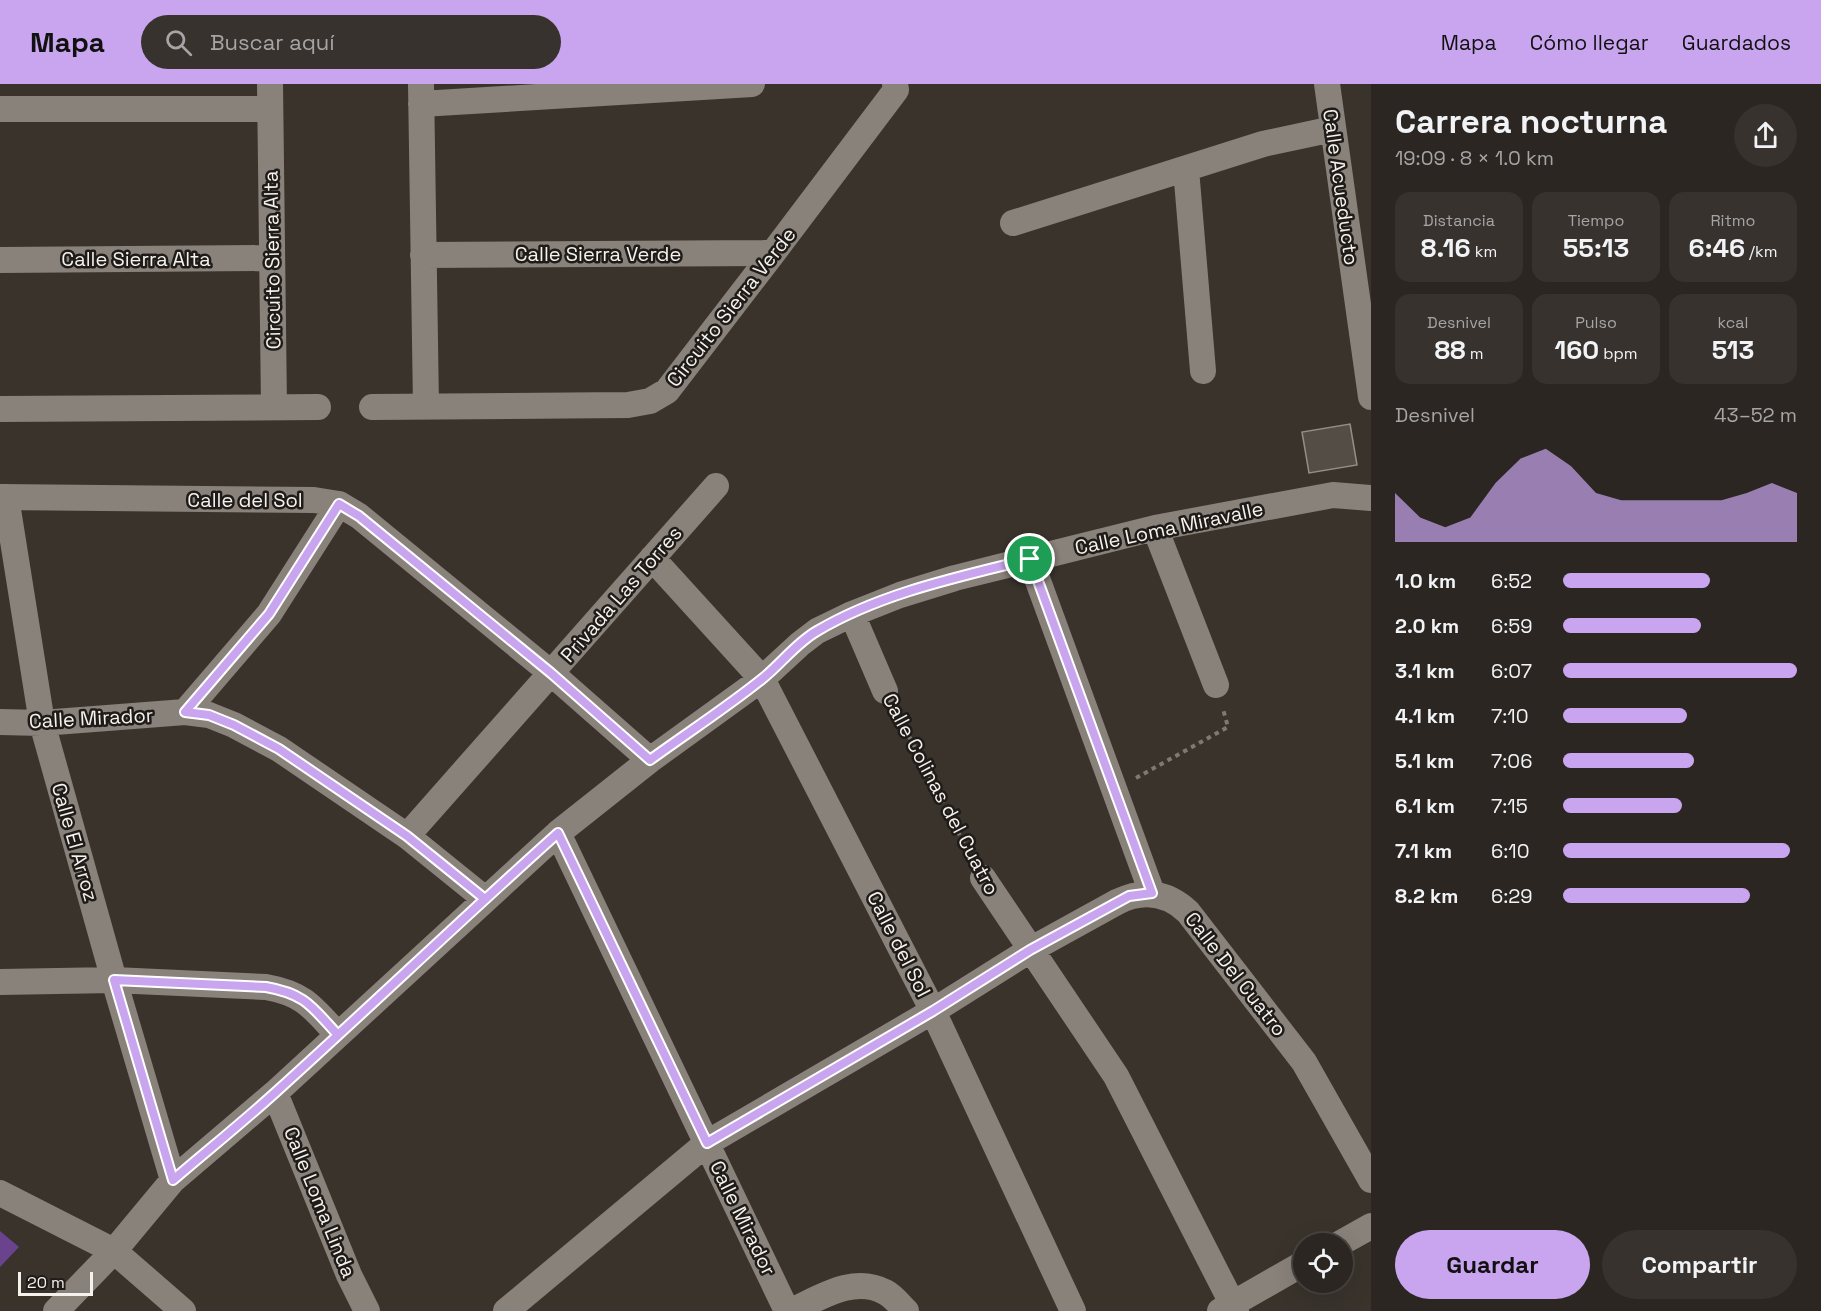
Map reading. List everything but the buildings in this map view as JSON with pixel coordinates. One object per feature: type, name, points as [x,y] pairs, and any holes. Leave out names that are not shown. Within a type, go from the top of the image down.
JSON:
[{"type":"street","name":"Circuito Sierra Alta","points":[[270,84],[274,407]]},
{"type":"street","points":[[426,406],[421,94],[753,84]]},
{"type":"street","name":"Circuito Sierra Verde","points":[[372,407],[628,405],[650,401],[667,391],[896,90],[895,84]]},
{"type":"street","name":"Calle Acueducto","points":[[1327,84],[1371,397]]},
{"type":"street","points":[[0,109],[270,109]]},
{"type":"street","points":[[1013,223],[1263,144],[1333,129]]},
{"type":"street","points":[[1186,169],[1203,371]]},
{"type":"street","name":"Calle Sierra Verde","points":[[423,255],[773,253]]},
{"type":"street","name":"Calle Sierra Alta","points":[[0,260],[272,258]]},
{"type":"street","points":[[0,409],[318,407]]},
{"type":"street","name":"Privada Las Torres","points":[[407,836],[716,486]]},
{"type":"street","name":"Calle Loma Miravalle","points":[[56,1311],[114,1251],[173,1180],[275,1093],[558,833],[650,760],[762,679],[816,631],[900,595],[955,578],[1155,528],[1333,495],[1370,498]]},
{"type":"street","name":"Calle del Sol","points":[[3,497],[314,500],[339,504],[359,516],[551,673],[650,760]]},
{"type":"street","name":"Calle El Arroz","points":[[3,497],[42,723],[173,1180]]},
{"type":"street","points":[[185,712],[269,614],[339,504]]},
{"type":"street","points":[[1155,528],[1216,685]]},
{"type":"street","name":"Calle del Sol","points":[[652,558],[762,679],[933,1011],[1073,1311]]},
{"type":"street","points":[[506,1311],[707,1143],[933,1011],[1030,950],[1129,896],[1152,893],[1030,559]]},
{"type":"street","name":"Calle Colinas del Cuatro","points":[[852,614],[885,691]]},
{"type":"street","name":"Calle Mirador","points":[[0,722],[42,723],[185,712],[209,715],[234,725],[279,749],[407,836],[485,899]]},
{"type":"street","name":"Calle Mirador","points":[[558,833],[789,1311],[845,1287],[864,1284],[886,1293],[906,1311]]},
{"type":"street","name":"Calle Colinas del Cuatro","points":[[983,878],[1116,1076],[1230,1308]]},
{"type":"street","name":"Calle Del Cuatro","points":[[1152,893],[1180,904],[1188,912],[1304,1062],[1371,1180]]},
{"type":"street","points":[[0,982],[114,980],[266,987],[288,991],[307,1001],[338,1035]]},
{"type":"street","name":"Calle Loma Linda","points":[[275,1093],[349,1275],[367,1311]]},
{"type":"street","points":[[0,1193],[114,1251],[183,1311]]},
{"type":"street","points":[[1353,1236],[1371,1226]]},
{"type":"street","points":[[1230,1308],[1293,1270]]},
{"type":"path","name":"Calle Colinas del Cuatro","points":[[885,691],[957,833],[983,878]]},
{"type":"path","points":[[1117,799],[1122,788],[1131,780],[1228,727]]},
{"type":"shaded area","points":[[0,1231],[19,1247],[0,1267]]},
{"type":"route","points":[[339,504],[359,516],[551,673],[650,760],[762,679],[816,631],[900,595],[1030,559],[1152,893],[1129,896],[1030,950],[933,1011],[707,1143],[558,833],[275,1093],[173,1180],[114,980],[266,987],[288,991],[307,1001],[338,1035],[436,944],[485,899],[407,836],[279,749],[234,725],[209,715],[185,712],[269,614],[339,504]]}]
